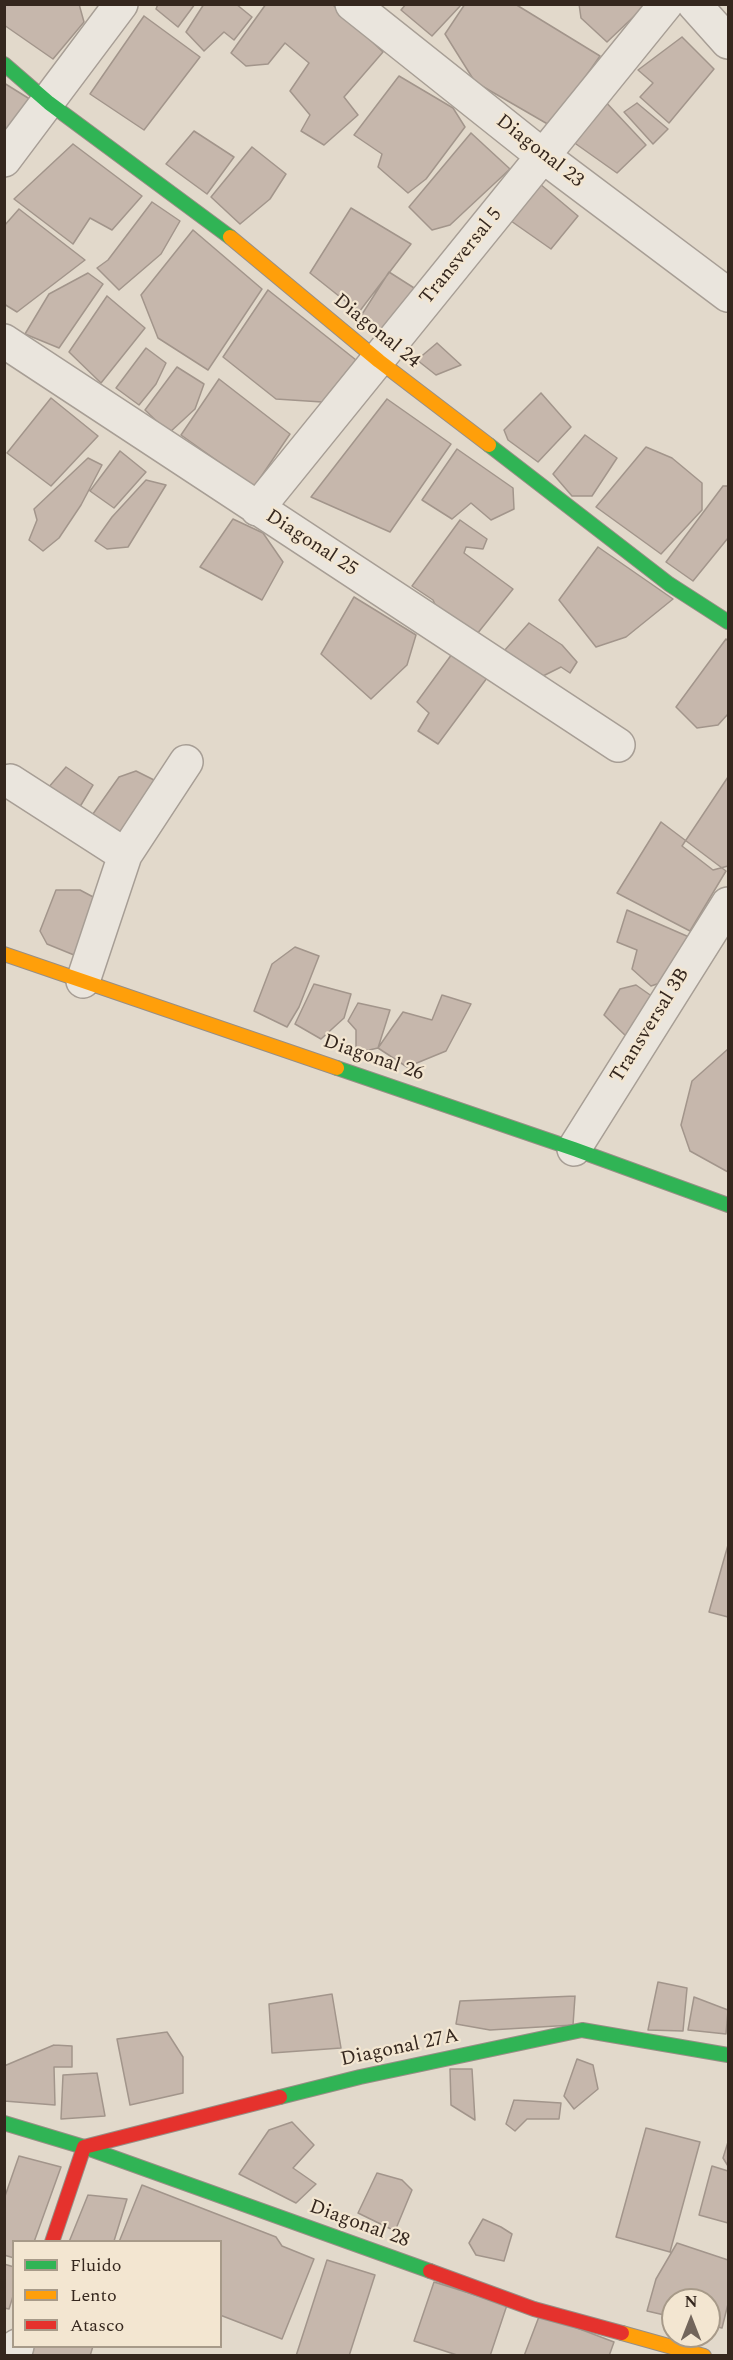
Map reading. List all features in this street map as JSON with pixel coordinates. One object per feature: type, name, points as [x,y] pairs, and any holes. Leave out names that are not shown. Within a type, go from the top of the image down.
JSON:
[{"type":"street","points":[[4,160],[49,103],[121,4]]},
{"type":"street","name":"Diagonal 23","points":[[352,4],[543,156],[729,295]]},
{"type":"street","name":"Transversal 5","points":[[257,509],[666,4]]},
{"type":"street","points":[[694,4],[729,42]]},
{"type":"street","name":"Diagonal 24","points":[[4,64],[49,103],[235,240],[379,361],[669,584],[729,622]]},
{"type":"street","name":"Diagonal 25","points":[[4,341],[618,746]]},
{"type":"street","points":[[83,981],[125,855],[186,762]]},
{"type":"street","points":[[10,781],[125,855]]},
{"type":"street","name":"Transversal 3B","points":[[574,1149],[729,904]]},
{"type":"street","name":"Diagonal 26","points":[[4,954],[574,1149],[729,1205]]},
{"type":"street","name":"Diagonal 27A","points":[[84,2147],[360,2077],[582,2030],[729,2055]]},
{"type":"street","name":"Diagonal 28","points":[[4,2123],[84,2147],[534,2309],[704,2355]]},
{"type":"street","points":[[52,2240],[84,2147]]},
{"type":"building","points":[[4,4],[79,4],[84,22],[53,59],[4,25]]},
{"type":"building","points":[[158,4],[195,4],[178,27],[156,9]]},
{"type":"building","points":[[204,4],[236,4],[252,17],[234,40],[224,32],[204,51],[186,32]]},
{"type":"building","points":[[266,4],[332,4],[383,52],[344,97],[358,115],[324,145],[301,131],[310,115],[290,91],[309,63],[285,43],[268,64],[246,66],[231,53]]},
{"type":"building","points":[[406,4],[462,4],[432,36],[401,10]]},
{"type":"building","points":[[465,4],[515,4],[600,56],[551,126],[475,82],[445,34]]},
{"type":"building","points":[[579,4],[647,4],[607,42],[581,18]]},
{"type":"building","points":[[144,16],[200,57],[144,130],[90,94]]},
{"type":"building","points":[[682,37],[714,69],[669,123],[640,97],[653,83],[638,70]]},
{"type":"building","points":[[399,76],[453,108],[465,127],[426,179],[408,193],[378,167],[382,154],[354,135]]},
{"type":"building","points":[[4,83],[36,103],[4,142]]},
{"type":"building","points":[[602,98],[646,145],[617,173],[569,139]]},
{"type":"building","points":[[637,103],[668,129],[653,144],[624,112]]},
{"type":"building","points":[[194,131],[234,157],[207,194],[166,164]]},
{"type":"building","points":[[471,133],[510,169],[450,225],[432,230],[409,207]]},
{"type":"building","points":[[73,144],[142,196],[112,230],[90,218],[73,244],[14,199]]},
{"type":"building","points":[[252,147],[286,174],[270,199],[240,224],[211,197]]},
{"type":"building","points":[[540,184],[578,216],[551,249],[511,221]]},
{"type":"building","points":[[152,202],[180,221],[161,254],[119,290],[97,268],[108,260]]},
{"type":"building","points":[[351,208],[411,244],[359,312],[310,273]]},
{"type":"building","points":[[19,209],[85,260],[17,312],[4,304],[4,226]]},
{"type":"building","points":[[193,230],[262,289],[208,370],[158,338],[141,295]]},
{"type":"building","points":[[389,272],[422,293],[387,340],[359,319]]},
{"type":"building","points":[[88,273],[103,284],[59,348],[25,334],[49,294]]},
{"type":"building","points":[[268,290],[356,360],[322,402],[276,399],[223,357]]},
{"type":"building","points":[[107,296],[145,328],[101,383],[69,352]]},
{"type":"building","points":[[437,343],[461,365],[436,375],[417,360]]},
{"type":"building","points":[[146,348],[166,363],[156,384],[139,405],[116,388]]},
{"type":"building","points":[[177,367],[204,384],[195,409],[169,433],[145,410]]},
{"type":"building","points":[[219,379],[290,434],[254,487],[181,435]]},
{"type":"building","points":[[541,393],[571,427],[538,462],[508,440],[504,430]]},
{"type":"building","points":[[51,398],[98,436],[51,486],[7,453]]},
{"type":"building","points":[[387,399],[451,444],[390,532],[311,497]]},
{"type":"building","points":[[585,435],[617,458],[592,496],[572,496],[553,474]]},
{"type":"building","points":[[646,447],[672,458],[702,483],[702,510],[661,554],[596,507]]},
{"type":"building","points":[[457,449],[513,488],[514,509],[491,520],[471,503],[452,519],[422,500]]},
{"type":"building","points":[[120,451],[146,472],[114,508],[90,491]]},
{"type":"building","points":[[88,458],[102,465],[81,505],[59,538],[43,551],[29,540],[37,520],[34,509]]},
{"type":"building","points":[[146,480],[166,485],[128,547],[107,549],[95,541],[112,517]]},
{"type":"building","points":[[723,486],[728,486],[728,538],[693,581],[666,562]]},
{"type":"building","points":[[233,519],[263,533],[283,562],[262,600],[200,567]]},
{"type":"building","points":[[460,520],[487,539],[483,549],[466,547],[464,553],[513,589],[477,634],[439,613],[433,600],[412,586]]},
{"type":"building","points":[[598,547],[673,599],[626,637],[596,647],[559,600]]},
{"type":"building","points":[[354,597],[416,635],[407,665],[371,699],[321,654]]},
{"type":"building","points":[[529,623],[562,645],[577,662],[570,673],[561,667],[537,679],[504,651]]},
{"type":"building","points":[[726,639],[728,641],[728,714],[718,725],[697,728],[676,707]]},
{"type":"building","points":[[452,654],[487,678],[438,744],[418,731],[429,713],[417,702]]},
{"type":"building","points":[[66,767],[93,785],[78,810],[48,788]]},
{"type":"building","points":[[136,771],[156,781],[123,842],[88,821],[119,777]]},
{"type":"building","points":[[728,777],[728,866],[713,870],[682,846]]},
{"type":"building","points":[[661,822],[726,871],[690,931],[617,893]]},
{"type":"building","points":[[56,890],[80,890],[97,899],[74,955],[47,944],[40,931]]},
{"type":"building","points":[[627,910],[689,937],[669,980],[651,986],[632,969],[637,950],[617,942]]},
{"type":"building","points":[[295,947],[319,956],[299,1007],[287,1027],[254,1011],[272,964]]},
{"type":"building","points":[[314,984],[351,994],[344,1018],[321,1039],[295,1024]]},
{"type":"building","points":[[636,985],[653,997],[627,1037],[604,1015],[620,989]]},
{"type":"building","points":[[442,995],[471,1004],[446,1051],[407,1067],[378,1048],[403,1012],[432,1020]]},
{"type":"building","points":[[358,1003],[390,1010],[378,1048],[356,1053],[356,1030],[348,1021]]},
{"type":"building","points":[[728,1049],[728,1172],[690,1151],[681,1125],[692,1081]]},
{"type":"building","points":[[728,1545],[728,1617],[709,1612]]},
{"type":"building","points":[[658,1982],[687,1988],[683,2031],[648,2030]]},
{"type":"building","points":[[332,1994],[341,2048],[272,2053],[269,2004]]},
{"type":"building","points":[[575,1996],[573,2025],[490,2030],[456,2024],[460,2001]]},
{"type":"building","points":[[694,1997],[728,2010],[726,2034],[688,2030]]},
{"type":"building","points":[[167,2032],[183,2057],[183,2093],[130,2105],[117,2039]]},
{"type":"building","points":[[54,2045],[72,2046],[72,2067],[54,2067],[55,2105],[4,2101],[4,2066]]},
{"type":"building","points":[[577,2059],[593,2065],[598,2089],[574,2109],[564,2096]]},
{"type":"building","points":[[450,2069],[472,2069],[475,2120],[451,2105]]},
{"type":"building","points":[[97,2073],[105,2116],[61,2119],[63,2075]]},
{"type":"building","points":[[514,2100],[561,2103],[559,2119],[527,2119],[515,2131],[506,2124]]},
{"type":"building","points":[[292,2122],[314,2145],[293,2168],[316,2184],[296,2203],[239,2174],[269,2130]]},
{"type":"building","points":[[646,2128],[700,2142],[670,2252],[616,2237]]},
{"type":"building","points":[[728,2142],[728,2166],[723,2158]]},
{"type":"building","points":[[19,2156],[61,2167],[35,2240],[12,2240],[12,2257],[4,2255],[4,2199]]},
{"type":"building","points":[[712,2166],[728,2171],[728,2223],[699,2215]]},
{"type":"building","points":[[377,2173],[402,2180],[412,2190],[395,2231],[358,2213]]},
{"type":"building","points":[[142,2185],[276,2237],[282,2246],[314,2259],[282,2339],[222,2316],[222,2240],[120,2240]]},
{"type":"building","points":[[88,2195],[127,2199],[114,2240],[70,2240]]},
{"type":"building","points":[[483,2219],[512,2234],[504,2261],[476,2255],[469,2243]]},
{"type":"building","points":[[677,2243],[728,2260],[728,2304],[722,2328],[721,2288],[661,2288],[661,2314],[647,2311],[656,2279]]},
{"type":"building","points":[[327,2260],[375,2275],[349,2356],[296,2356]]},
{"type":"building","points":[[4,2264],[12,2266],[12,2299],[9,2309],[4,2308]]},
{"type":"building","points":[[434,2282],[507,2305],[490,2356],[460,2356],[414,2341]]},
{"type":"building","points":[[540,2314],[614,2342],[609,2356],[524,2356]]},
{"type":"building","points":[[23,2348],[92,2348],[90,2356],[21,2356]]},
{"type":"traffic: fast","points":[[4,64],[49,103],[230,237]]},
{"type":"traffic: fast","points":[[489,445],[669,584],[728,622]]},
{"type":"traffic: fast","points":[[337,1068],[574,1149],[728,1205]]},
{"type":"traffic: fast","points":[[280,2097],[360,2077],[582,2030],[728,2055]]},
{"type":"traffic: fast","points":[[4,2123],[84,2147],[430,2271]]},
{"type":"traffic: slow","points":[[230,237],[379,361],[489,445]]},
{"type":"traffic: slow","points":[[4,954],[337,1068]]},
{"type":"traffic: slow","points":[[622,2333],[704,2356]]},
{"type":"traffic: jam","points":[[53,2240],[84,2147],[280,2097]]},
{"type":"traffic: jam","points":[[430,2271],[534,2309],[622,2333]]}]
